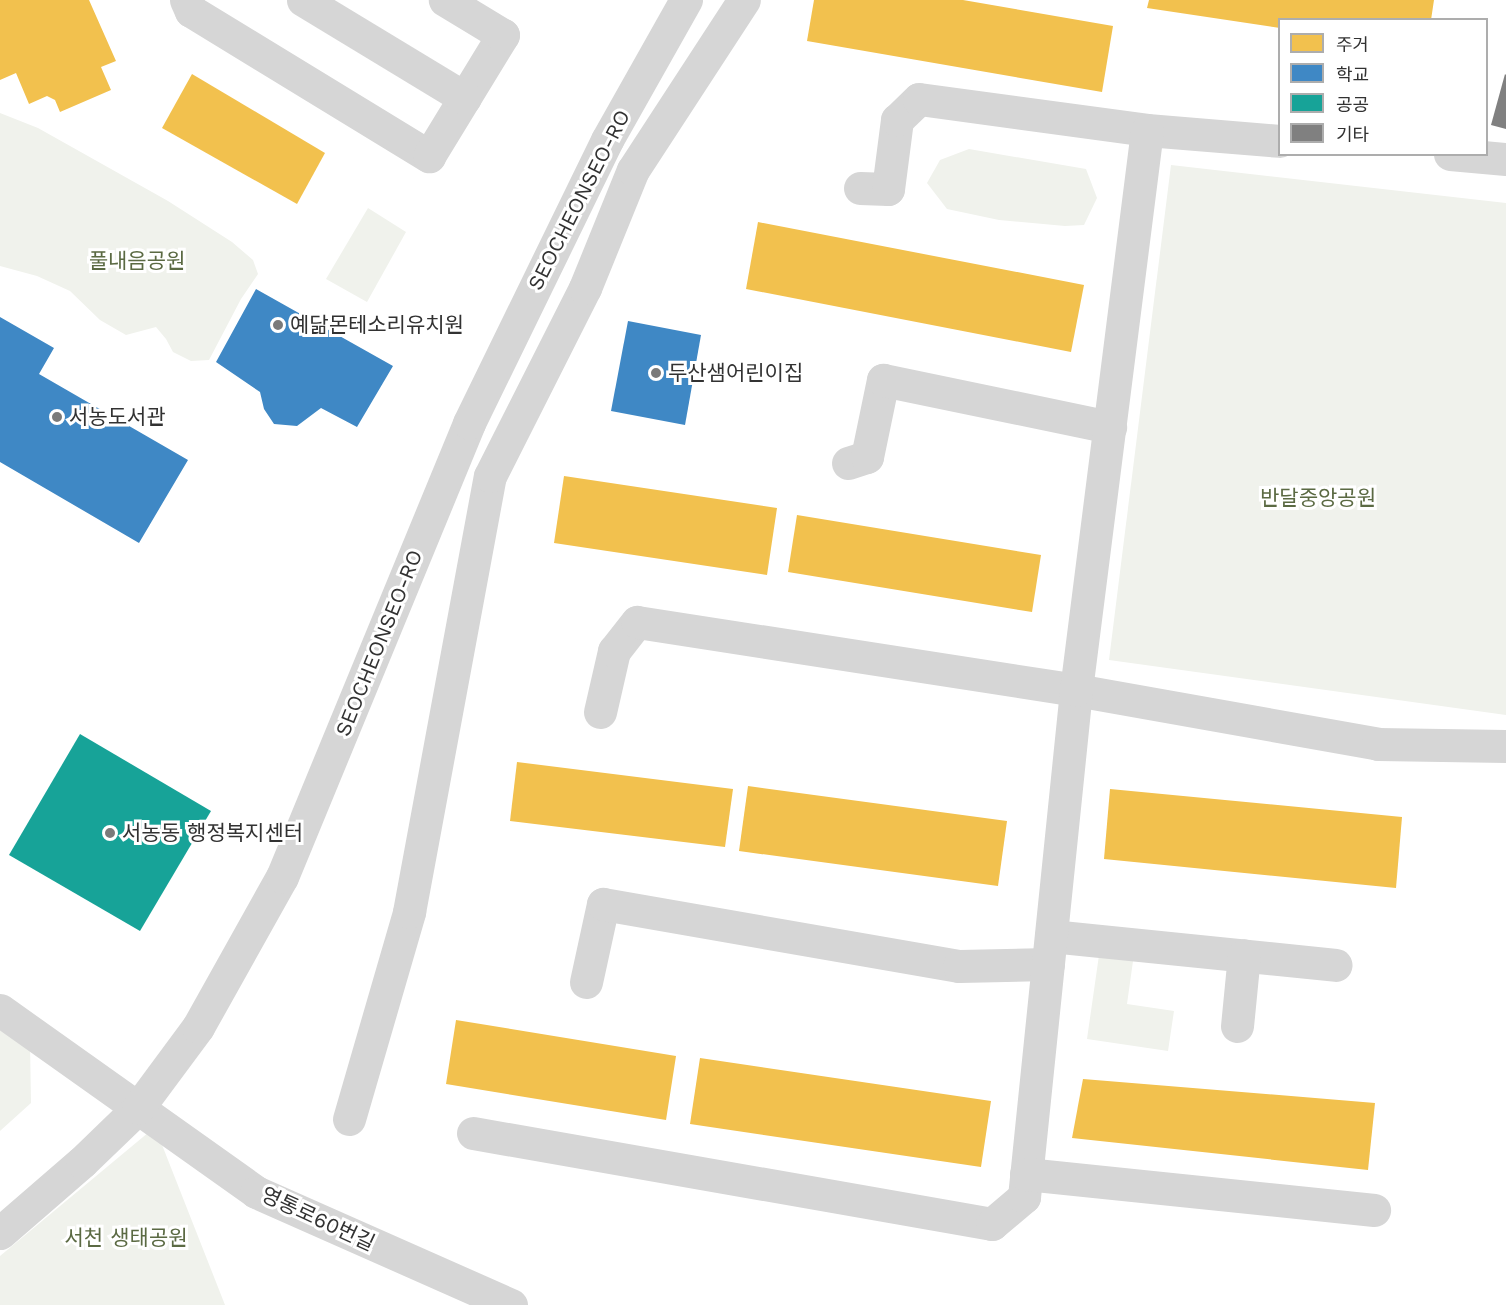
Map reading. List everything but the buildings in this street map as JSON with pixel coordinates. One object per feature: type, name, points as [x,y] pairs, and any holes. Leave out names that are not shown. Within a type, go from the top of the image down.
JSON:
[{"type":"street","points":[[186,0],[191,11],[429,156],[503,35],[445,0]]},
{"type":"street","points":[[303,0],[465,98]]},
{"type":"street","name":"SEOCHEONSEO-RO","points":[[0,1233],[82,1162],[138,1108],[198,1027],[282,877],[469,423],[607,140],[686,0]]},
{"type":"street","points":[[349,1119],[409,912],[490,476],[585,288],[633,170],[744,0]]},
{"type":"street","points":[[860,188],[888,189],[897,120],[919,99],[1147,130],[1278,141]]},
{"type":"street","points":[[473,1133],[992,1224],[1024,1197],[1076,690],[1147,130]]},
{"type":"street","points":[[1472,156],[1506,159]]},
{"type":"street","points":[[848,463],[867,457],[883,380],[1110,427]]},
{"type":"street","points":[[600,711],[614,651],[638,622],[1076,690],[1378,744],[1506,746]]},
{"type":"street","points":[[586,982],[603,904],[958,966],[1049,950],[1244,955],[1336,964]]},
{"type":"street","points":[[1237,1026],[1244,955]]},
{"type":"street","name":"영통로60번길","points":[[0,1010],[256,1192],[511,1305]]},
{"type":"street","points":[[1026,1174],[1374,1210]]},
{"type":"green space","name":"풀내음공원","points":[[0,113],[38,128],[168,201],[232,242],[253,260],[258,274],[241,299],[209,360],[191,361],[173,352],[156,327],[126,335],[100,320],[70,291],[37,276],[0,266]]},
{"type":"green space","points":[[969,149],[1086,169],[1097,198],[1084,225],[1065,226],[999,220],[947,209],[927,183],[940,160]]},
{"type":"green space","name":"반달중앙공원","points":[[1171,165],[1506,203],[1506,715],[1109,660]]},
{"type":"green space","points":[[368,208],[406,232],[367,302],[326,279]]},
{"type":"green space","points":[[1100,948],[1134,954],[1127,1004],[1174,1011],[1168,1051],[1087,1039]]},
{"type":"green space","points":[[0,1025],[30,1043],[31,1103],[0,1131]]},
{"type":"green space","name":"서천 생태공원","points":[[155,1127],[225,1305],[0,1305],[0,1256]]},
{"type":"place","name":"예닮몬테소리유치원","points":[[278,325]]},
{"type":"place","name":"두산샘어린이집","points":[[656,373]]},
{"type":"place","name":"서농도서관","points":[[57,417]]},
{"type":"place","name":"서농동 행정복지센터","points":[[110,833]]}]
